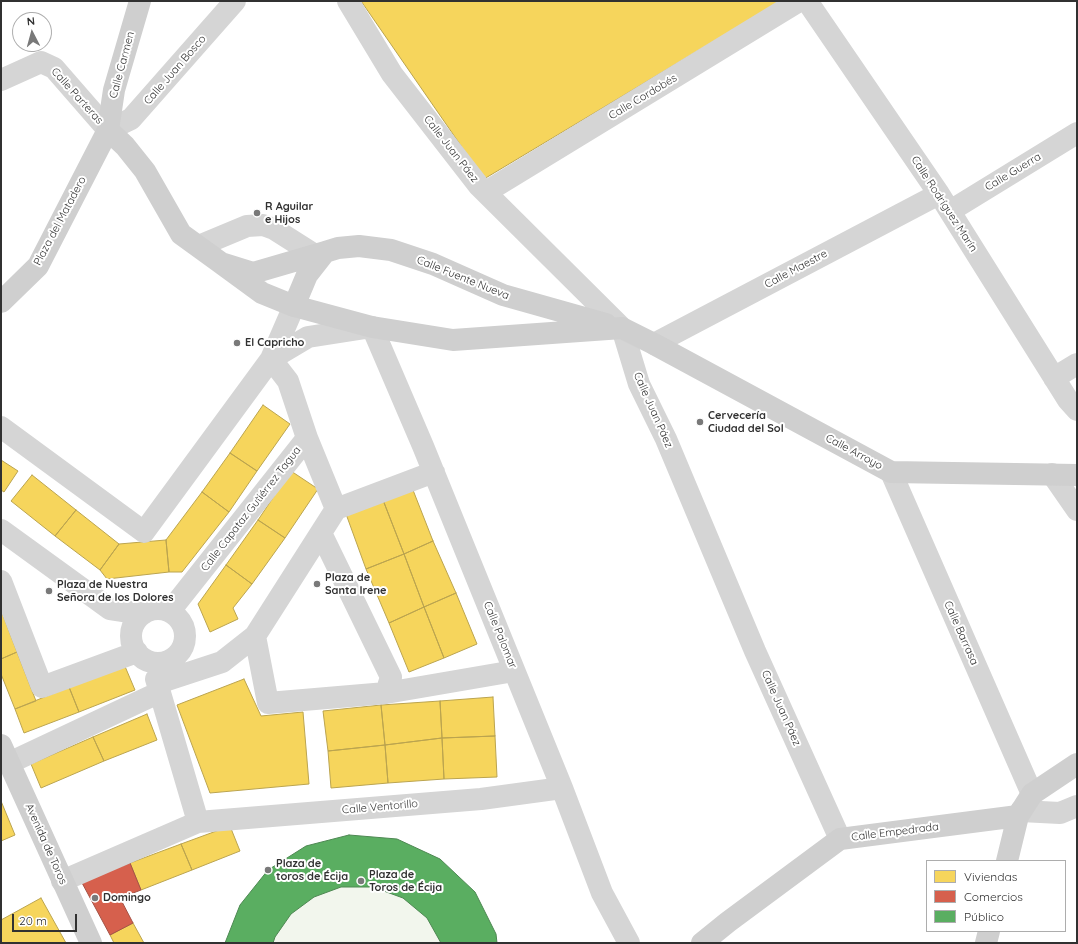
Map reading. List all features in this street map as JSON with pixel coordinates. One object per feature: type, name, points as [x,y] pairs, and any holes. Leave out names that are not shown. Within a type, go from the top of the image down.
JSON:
[{"type":"street","name":"Calle Carmen","points":[[108,130],[114,90],[140,1]]},
{"type":"street","name":"Calle Juan Bosco","points":[[108,130],[131,119],[235,1]]},
{"type":"street","name":"Calle Juan Páez","points":[[348,1],[392,74],[479,186],[622,328],[639,384],[666,439],[755,651],[840,839]]},
{"type":"street","name":"Calle Cordobés","points":[[486,192],[799,1]]},
{"type":"street","name":"Calle Rodríguez Marín","points":[[807,1],[944,202],[1068,400],[1077,410]]},
{"type":"street","name":"Calle Parteras","points":[[1,80],[41,62],[54,68],[108,130]]},
{"type":"street","name":"Calle Fuente Nueva","points":[[108,130],[126,146],[145,171],[181,234],[221,263],[253,273],[338,248],[359,246],[391,250],[432,264],[503,295],[622,328],[654,344]]},
{"type":"street","name":"Plaza del Matadero","points":[[1,302],[38,266],[108,130]]},
{"type":"street","name":"Calle Guerra","points":[[944,202],[1077,133]]},
{"type":"street","name":"Calle Maestre","points":[[654,344],[944,202]]},
{"type":"street","points":[[1,427],[144,532],[271,359],[308,275],[320,253],[274,229],[263,225],[247,226],[199,246]]},
{"type":"street","points":[[221,263],[262,293],[294,306],[372,327],[453,340],[622,328]]},
{"type":"street","points":[[271,359],[308,337],[372,327]]},
{"type":"street","name":"Calle Palomar","points":[[372,327],[434,472],[562,788],[602,893],[629,943]]},
{"type":"street","name":"Calle Arroyo","points":[[654,344],[891,472],[1077,475]]},
{"type":"street","name":"Calle Capataz Gutiérrez Tagua","points":[[170,612],[307,438],[288,381],[271,359]]},
{"type":"street","points":[[1054,378],[1077,364]]},
{"type":"street","points":[[307,438],[336,509]]},
{"type":"street","points":[[5,754],[222,662],[255,636],[336,509],[434,472]]},
{"type":"street","name":"Calle Barrasa","points":[[891,472],[1024,807]]},
{"type":"street","points":[[1052,474],[1077,510]]},
{"type":"street","points":[[1,530],[110,610],[143,614]]},
{"type":"street","points":[[321,532],[391,677],[386,693]]},
{"type":"street","points":[[1,581],[42,687],[144,657],[160,663],[168,661],[176,656],[185,642],[183,624],[177,616],[161,609],[151,610],[143,614],[137,620],[133,628],[132,636],[133,645],[144,657],[159,688],[198,822]]},
{"type":"street","points":[[255,636],[268,704],[386,693],[514,671]]},
{"type":"street","points":[[181,650],[222,662]]},
{"type":"street","name":"Avenida de Toros","points":[[5,754],[91,943]]},
{"type":"street","name":"Calle Empedrada","points":[[702,943],[840,839],[1024,807],[1077,764]]},
{"type":"street","name":"Calle Ventorillo","points":[[62,881],[198,822],[481,798],[562,788]]},
{"type":"street","points":[[1007,860],[1024,807],[1060,813],[1077,806]]},
{"type":"street","points":[[986,943],[990,932]]},
{"type":"shaded area","name":"Plaza de Toros de Écija","points":[[397,839],[440,859],[475,892],[496,934],[497,943],[225,943],[240,905],[268,870]]},
{"type":"building: Viviendas","points":[[361,1],[781,1],[484,179]]},
{"type":"building: Viviendas","points":[[263,405],[290,424],[257,471],[230,453]]},
{"type":"building: Viviendas","points":[[230,453],[257,471],[229,512],[202,492]]},
{"type":"building: Viviendas","points":[[1,460],[18,471],[4,492],[1,490]]},
{"type":"building: Viviendas","points":[[291,471],[318,489],[285,538],[258,520]]},
{"type":"building: Viviendas","points":[[32,475],[76,510],[55,536],[11,501]]},
{"type":"building: Viviendas","points":[[413,490],[433,541],[404,554],[383,500]]},
{"type":"building: Viviendas","points":[[202,492],[229,512],[182,572],[169,572],[166,540]]},
{"type":"building: Viviendas","points":[[383,500],[404,554],[366,569],[346,514]]},
{"type":"building: Viviendas","points":[[76,510],[119,544],[100,570],[55,536]]},
{"type":"building: Viviendas","points":[[258,520],[285,538],[252,584],[226,565]]},
{"type":"building: Viviendas","points":[[166,540],[169,572],[107,579],[100,570],[119,544]]},
{"type":"building: Viviendas","points":[[433,541],[456,593],[424,607],[404,554]]},
{"type":"building: Viviendas","points":[[404,554],[424,607],[389,623],[366,569]]},
{"type":"building: Viviendas","points":[[226,565],[252,584],[233,608],[238,619],[210,632],[198,604]]},
{"type":"building: Viviendas","points":[[456,593],[477,644],[444,658],[424,607]]},
{"type":"building: Viviendas","points":[[424,607],[444,658],[409,672],[389,623]]},
{"type":"building: Viviendas","points":[[1,610],[17,652],[1,659]]},
{"type":"building: Viviendas","points":[[17,652],[36,701],[15,709],[1,674],[1,659]]},
{"type":"building: Viviendas","points":[[124,664],[135,690],[79,712],[69,687]]},
{"type":"building: Viviendas","points":[[244,679],[261,716],[303,712],[309,784],[210,793],[177,705]]},
{"type":"building: Viviendas","points":[[69,687],[79,712],[24,733],[15,709]]},
{"type":"building: Viviendas","points":[[493,697],[495,736],[442,738],[440,701]]},
{"type":"building: Viviendas","points":[[440,701],[442,738],[385,745],[381,705]]},
{"type":"building: Viviendas","points":[[381,705],[385,745],[328,751],[323,711]]},
{"type":"building: Viviendas","points":[[147,714],[157,740],[104,761],[93,737]]},
{"type":"building: Viviendas","points":[[495,736],[497,777],[444,779],[442,738]]},
{"type":"building: Viviendas","points":[[93,737],[104,761],[41,788],[31,764]]},
{"type":"building: Viviendas","points":[[442,738],[444,779],[388,783],[385,745]]},
{"type":"building: Viviendas","points":[[385,745],[388,783],[331,788],[328,751]]},
{"type":"building: Viviendas","points":[[1,801],[15,835],[1,841]]},
{"type":"building: Viviendas","points":[[230,826],[240,851],[192,870],[181,844]]},
{"type":"building: Viviendas","points":[[181,844],[192,870],[141,890],[130,863]]},
{"type":"building: Viviendas","points":[[41,898],[66,943],[1,943],[1,920]]},
{"type":"building: Viviendas","points":[[133,923],[144,943],[114,943],[110,935]]},
{"type":"building: Comercios","points":[[130,863],[141,890],[120,898],[133,923],[110,935],[81,881]]},
{"type":"building: Público","name":"Plaza de Toros de Écija","points":[[349,835],[397,839],[440,859],[475,892],[496,934],[497,943],[441,943],[427,918],[403,898],[373,887],[341,887],[314,897],[291,914],[275,937],[273,943],[225,943],[240,905],[268,870],[306,846]]},
{"type":"place","name":"R Aguilar e Hijos","points":[[257,213]]},
{"type":"place","name":"El Capricho","points":[[237,343]]},
{"type":"place","name":"Cervecería Ciudad del Sol","points":[[700,422]]},
{"type":"place","name":"Plaza de Santa Irene","points":[[317,584]]},
{"type":"place","name":"Plaza de Nuestra Señora de los Dolores","points":[[49,591]]},
{"type":"place","name":"Plaza de toros de Écija","points":[[268,870]]},
{"type":"place","name":"Plaza de Toros de Écija","points":[[361,881]]},
{"type":"place","name":"Domingo","points":[[95,898]]}]
